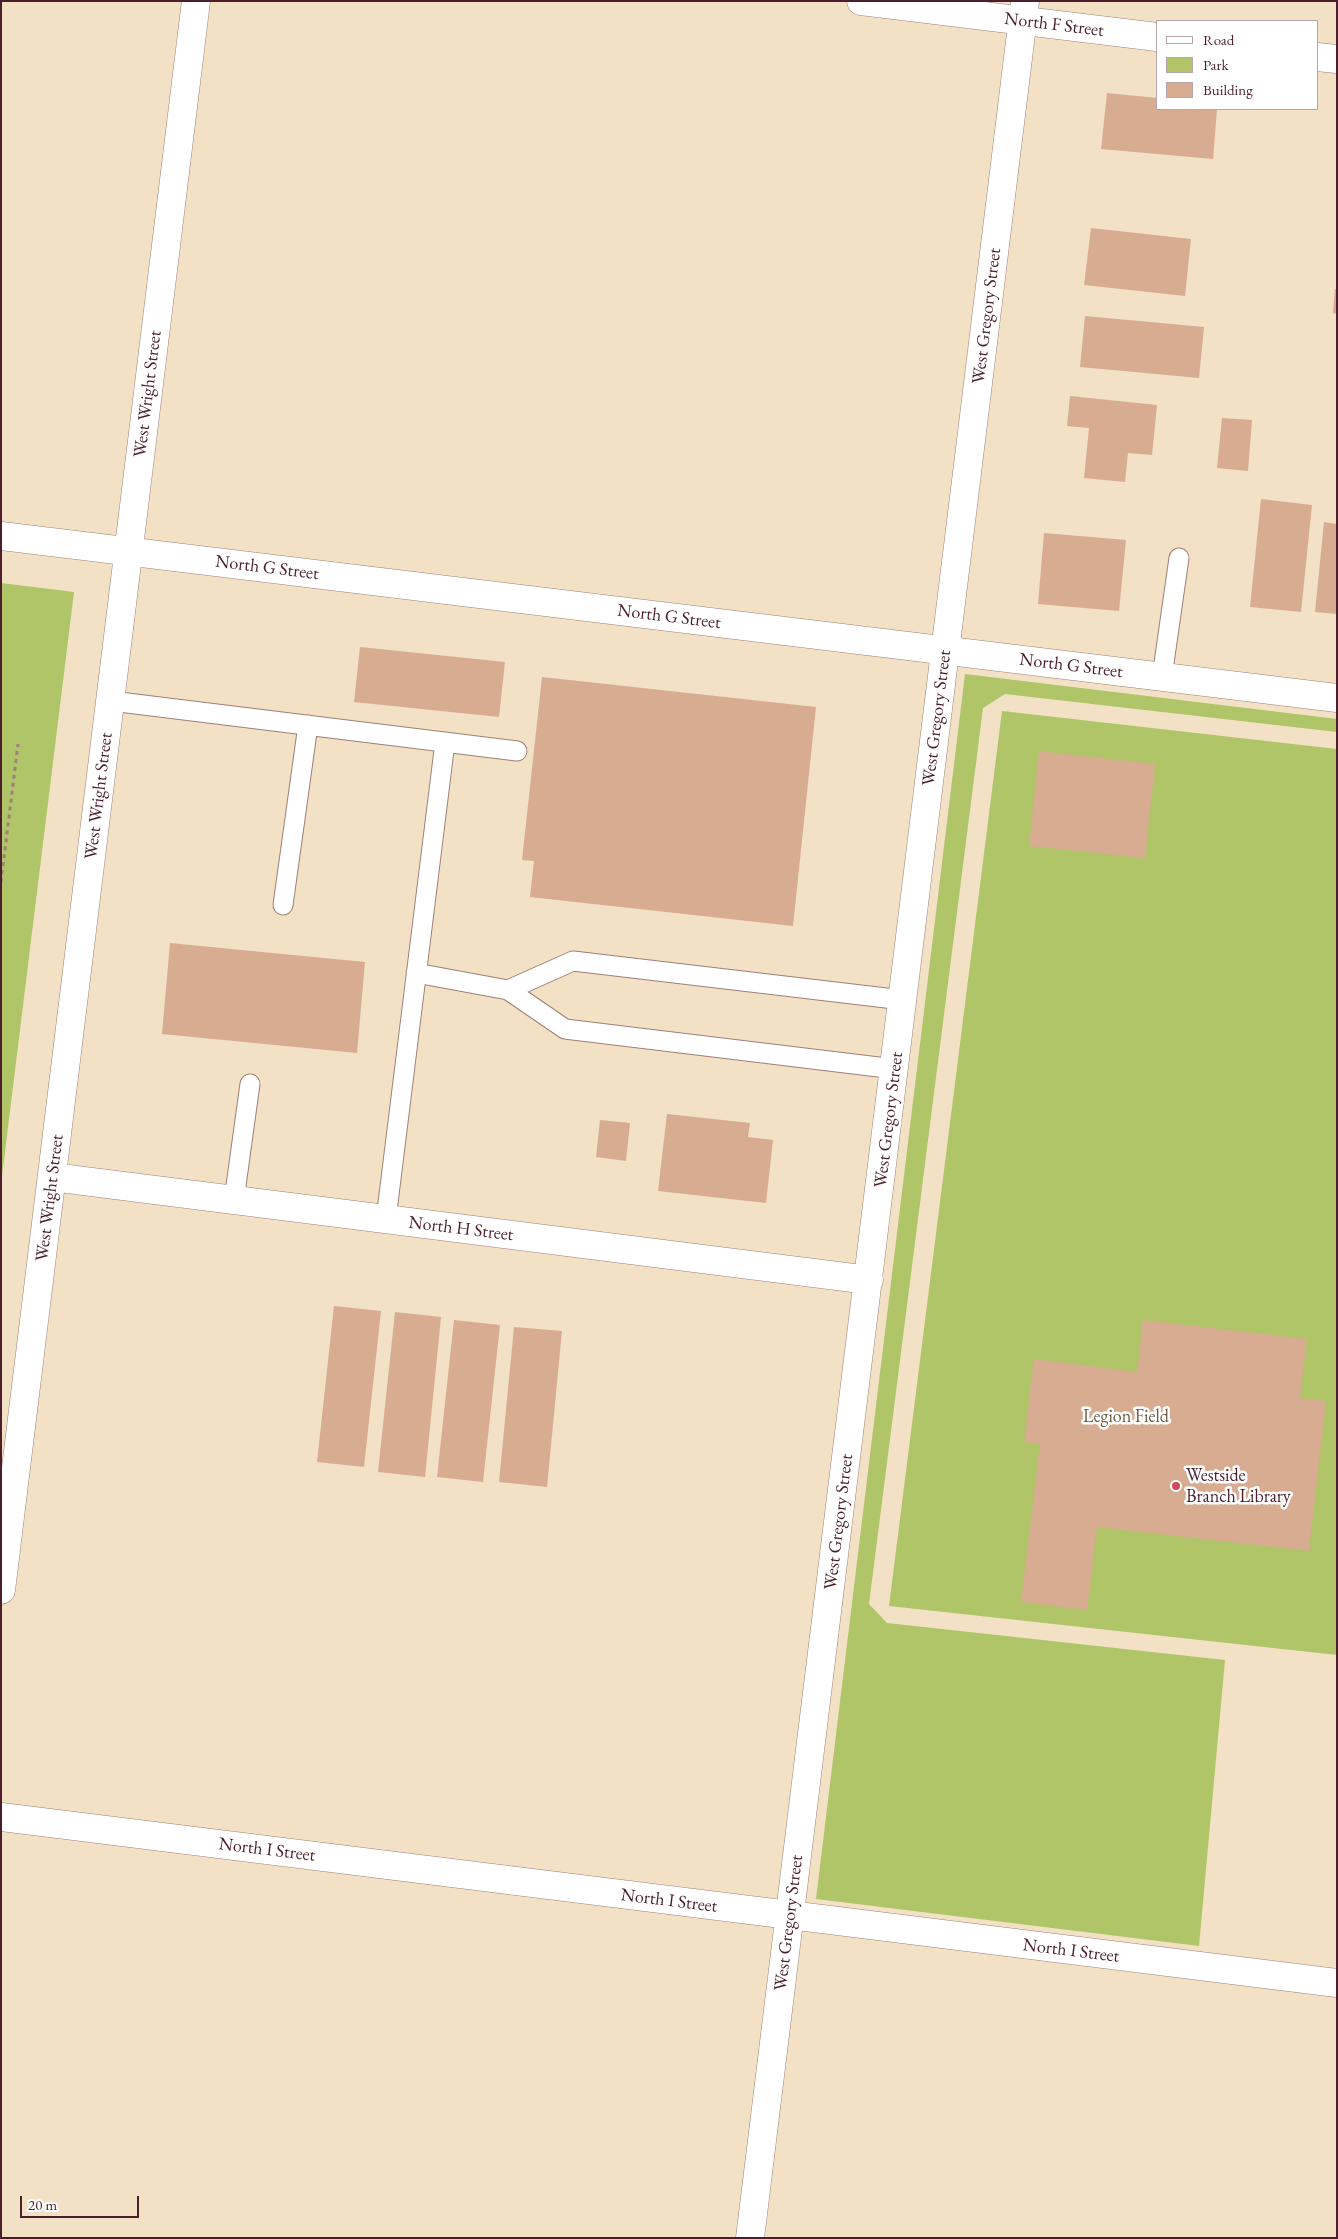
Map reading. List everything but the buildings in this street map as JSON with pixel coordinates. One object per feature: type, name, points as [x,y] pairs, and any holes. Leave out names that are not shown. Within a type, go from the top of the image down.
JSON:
[{"type":"street","name":"West Wright Street","points":[[1,1590],[196,1]]},
{"type":"street","name":"North F Street","points":[[862,1],[1024,11],[1156,37]]},
{"type":"street","name":"West Gregory Street","points":[[750,2238],[1024,11]]},
{"type":"street","points":[[1318,57],[1337,59]]},
{"type":"street","name":"North G Street","points":[[1,536],[1337,698]]},
{"type":"street","name":"North H Street","points":[[52,1176],[869,1280]]},
{"type":"street","name":"North I Street","points":[[1,1816],[1337,1983]]},
{"type":"lane","points":[[1162,677],[1179,558]]},
{"type":"lane","points":[[111,701],[517,751]]},
{"type":"lane","points":[[283,905],[308,725]]},
{"type":"lane","points":[[386,1219],[445,742]]},
{"type":"lane","points":[[508,990],[573,961],[903,1000]]},
{"type":"lane","points":[[416,973],[508,990],[565,1029],[895,1069]]},
{"type":"lane","points":[[234,1200],[250,1084]]},
{"type":"path","points":[[1,882],[18,744]]},
{"type":"green space","points":[[1,583],[74,592],[1,1184]]},
{"type":"green space","points":[[965,674],[1337,719],[1337,732],[1005,694],[983,708],[869,1604],[887,1623],[1225,1660],[1199,1946],[816,1899]]},
{"type":"green space","name":"Legion Field","points":[[1002,711],[1337,749],[1337,1655],[889,1606]]},
{"type":"place","name":"Westside Branch Library","points":[[1176,1486]]}]
